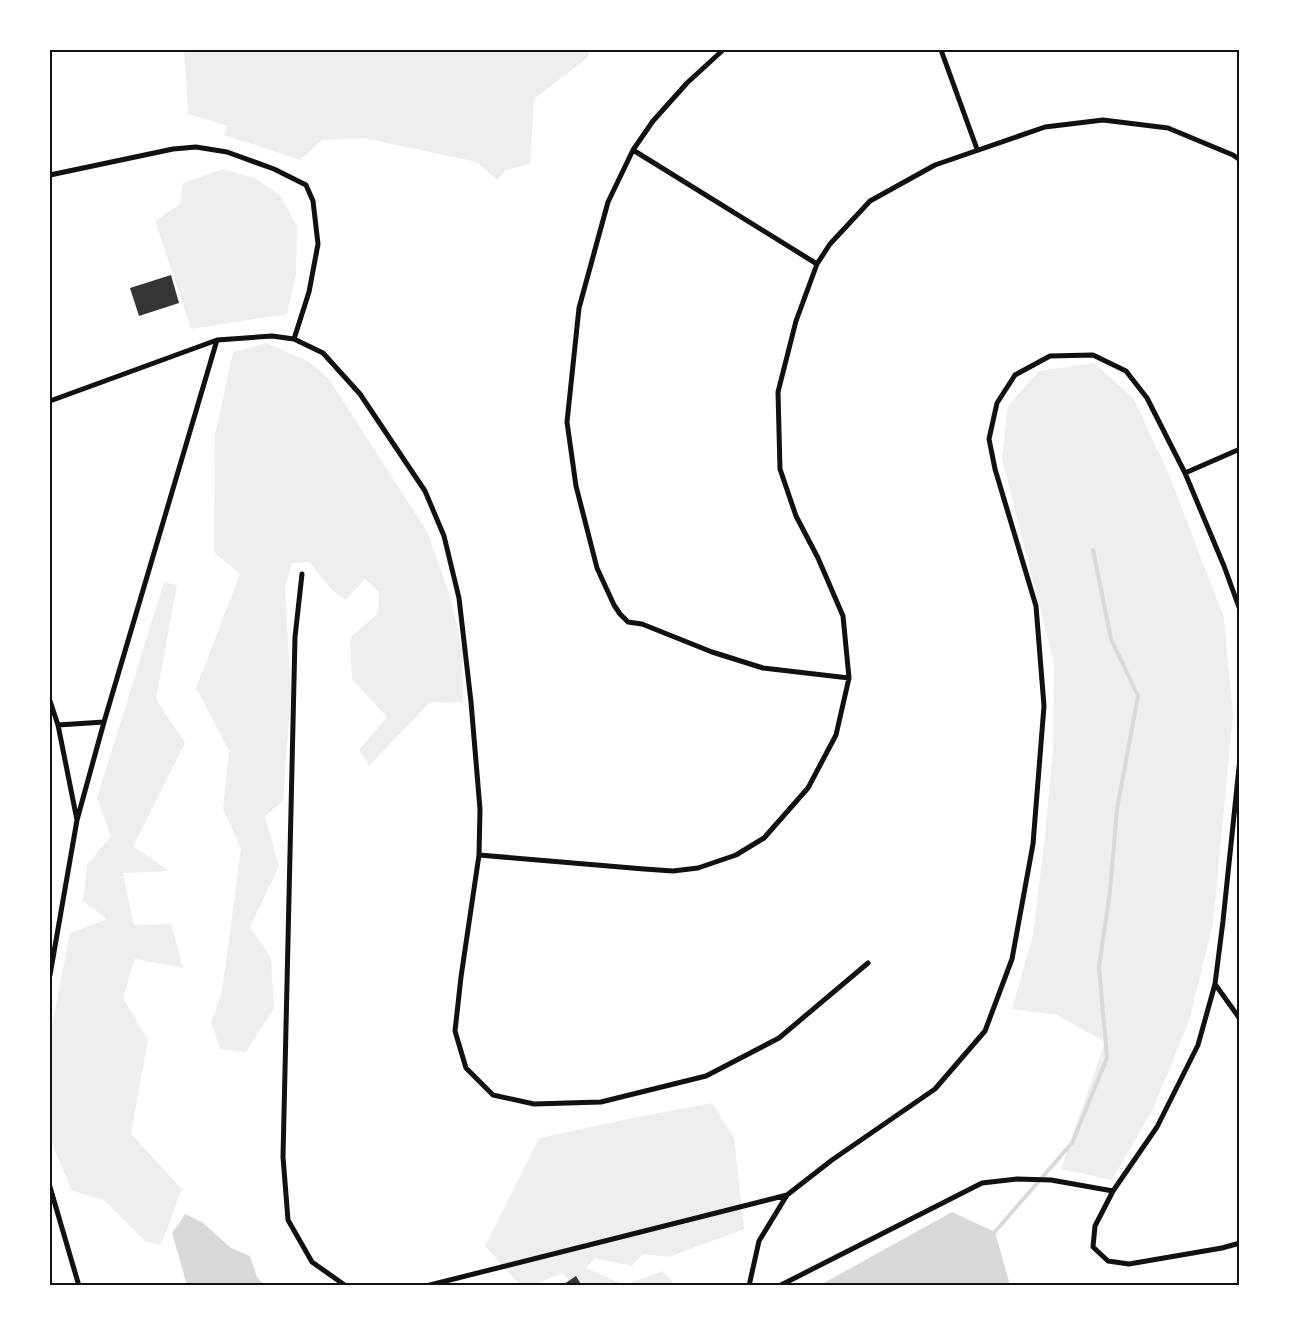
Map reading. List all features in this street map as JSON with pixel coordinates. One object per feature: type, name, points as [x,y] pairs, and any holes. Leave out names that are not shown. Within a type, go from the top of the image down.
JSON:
[{"type":"street","points":[[723,50],[687,83],[653,121],[633,150],[608,202],[579,308],[567,422],[576,486],[597,568],[614,605],[628,622],[642,624],[712,652],[763,668],[849,678]]},
{"type":"street","points":[[941,50],[977,149]]},
{"type":"street","points":[[479,855],[673,871],[698,868],[736,855],[764,838],[808,788],[836,735],[849,678],[843,616],[818,558],[796,516],[780,469],[778,392],[796,321],[817,264],[830,244],[870,201],[935,165],[977,149],[1045,127],[1103,120],[1168,128],[1233,155],[1239,160]]},
{"type":"street","points":[[50,175],[173,149],[196,147],[227,152],[274,169],[306,185],[313,201],[318,244],[309,292],[294,339]]},
{"type":"street","points":[[633,150],[817,264]]},
{"type":"street","points":[[50,392],[51,400],[217,340],[272,336],[294,339],[323,353],[360,394],[425,491],[444,536],[459,598],[480,809],[479,855],[455,1031],[466,1068],[493,1095],[534,1104],[601,1102],[706,1076],[779,1038],[868,963]]},
{"type":"street","points":[[50,975],[77,820],[217,340]]},
{"type":"street","points":[[749,1286],[759,1241],[787,1195],[832,1160],[935,1089],[985,1031],[1012,959],[1033,844],[1044,706],[1036,606],[995,469],[989,439],[997,403],[1015,375],[1050,356],[1093,355],[1126,371],[1147,398],[1185,473],[1224,566],[1239,610]]},
{"type":"street","points":[[1185,473],[1239,449]]},
{"type":"street","points":[[302,574],[295,637],[283,1157],[288,1220],[312,1262],[346,1286]]},
{"type":"street","points":[[50,702],[58,725],[77,820]]},
{"type":"street","points":[[58,725],[104,722]]},
{"type":"street","points":[[1239,759],[1215,984],[1198,1045],[1157,1127],[1113,1191],[1095,1226],[1093,1247],[1108,1261],[1129,1264],[1239,1243]]},
{"type":"street","points":[[1215,984],[1239,1019]]},
{"type":"street","points":[[780,1286],[982,1184],[1017,1179],[1051,1180],[1113,1191]]},
{"type":"street","points":[[50,1187],[79,1286]]},
{"type":"street","points":[[426,1286],[787,1195]]},
{"type":"shaded area","points":[[184,50],[590,50],[588,57],[534,99],[530,164],[506,170],[497,180],[477,162],[364,138],[322,140],[300,160],[224,135],[228,126],[188,114]]},
{"type":"shaded area","points":[[223,169],[255,178],[280,195],[297,226],[296,275],[287,314],[191,329],[155,221],[180,204],[183,183]]},
{"type":"shaded area","points":[[267,343],[309,362],[329,379],[428,533],[451,600],[462,648],[463,703],[430,702],[369,766],[359,750],[387,717],[352,679],[350,638],[378,613],[379,592],[365,579],[346,600],[333,591],[309,562],[292,563],[285,586],[291,693],[283,801],[265,816],[279,866],[250,927],[271,958],[274,1008],[246,1052],[220,1049],[211,1023],[222,991],[241,849],[223,809],[229,751],[196,688],[240,574],[214,552],[215,435],[233,352]]},
{"type":"shaded area","points":[[1094,363],[1134,399],[1170,477],[1224,618],[1233,715],[1213,924],[1189,1021],[1153,1109],[1112,1180],[1061,1169],[1105,1042],[1057,1015],[1012,1009],[1033,935],[1053,749],[1054,663],[1002,459],[1008,406],[1039,371]]},
{"type":"shaded area","points":[[164,582],[177,585],[156,699],[185,743],[133,846],[169,871],[123,873],[134,925],[171,924],[183,968],[135,959],[123,998],[148,1040],[131,1134],[182,1189],[161,1245],[145,1241],[104,1200],[72,1191],[50,1139],[50,1035],[70,933],[107,919],[83,901],[87,865],[111,836],[97,798]]},
{"type":"shaded area","points":[[712,1103],[734,1138],[744,1229],[669,1257],[643,1254],[632,1266],[595,1258],[586,1268],[624,1285],[574,1285],[562,1273],[533,1285],[520,1285],[485,1246],[539,1138]]},
{"type":"shaded area","points":[[952,1212],[995,1232],[1010,1285],[820,1285]]},
{"type":"shaded area","points":[[185,1214],[202,1222],[231,1248],[250,1256],[257,1277],[264,1285],[187,1285],[172,1233]]},
{"type":"shaded area","points":[[663,1271],[675,1285],[624,1285]]},
{"type":"building","points":[[171,275],[179,303],[139,316],[130,288]]},
{"type":"building","points":[[576,1276],[582,1286],[561,1286]]},
{"type":"waterway","points":[[993,1234],[1072,1143],[1107,1058],[1099,967],[1110,891],[1117,809],[1138,696],[1111,639],[1093,550]]}]
